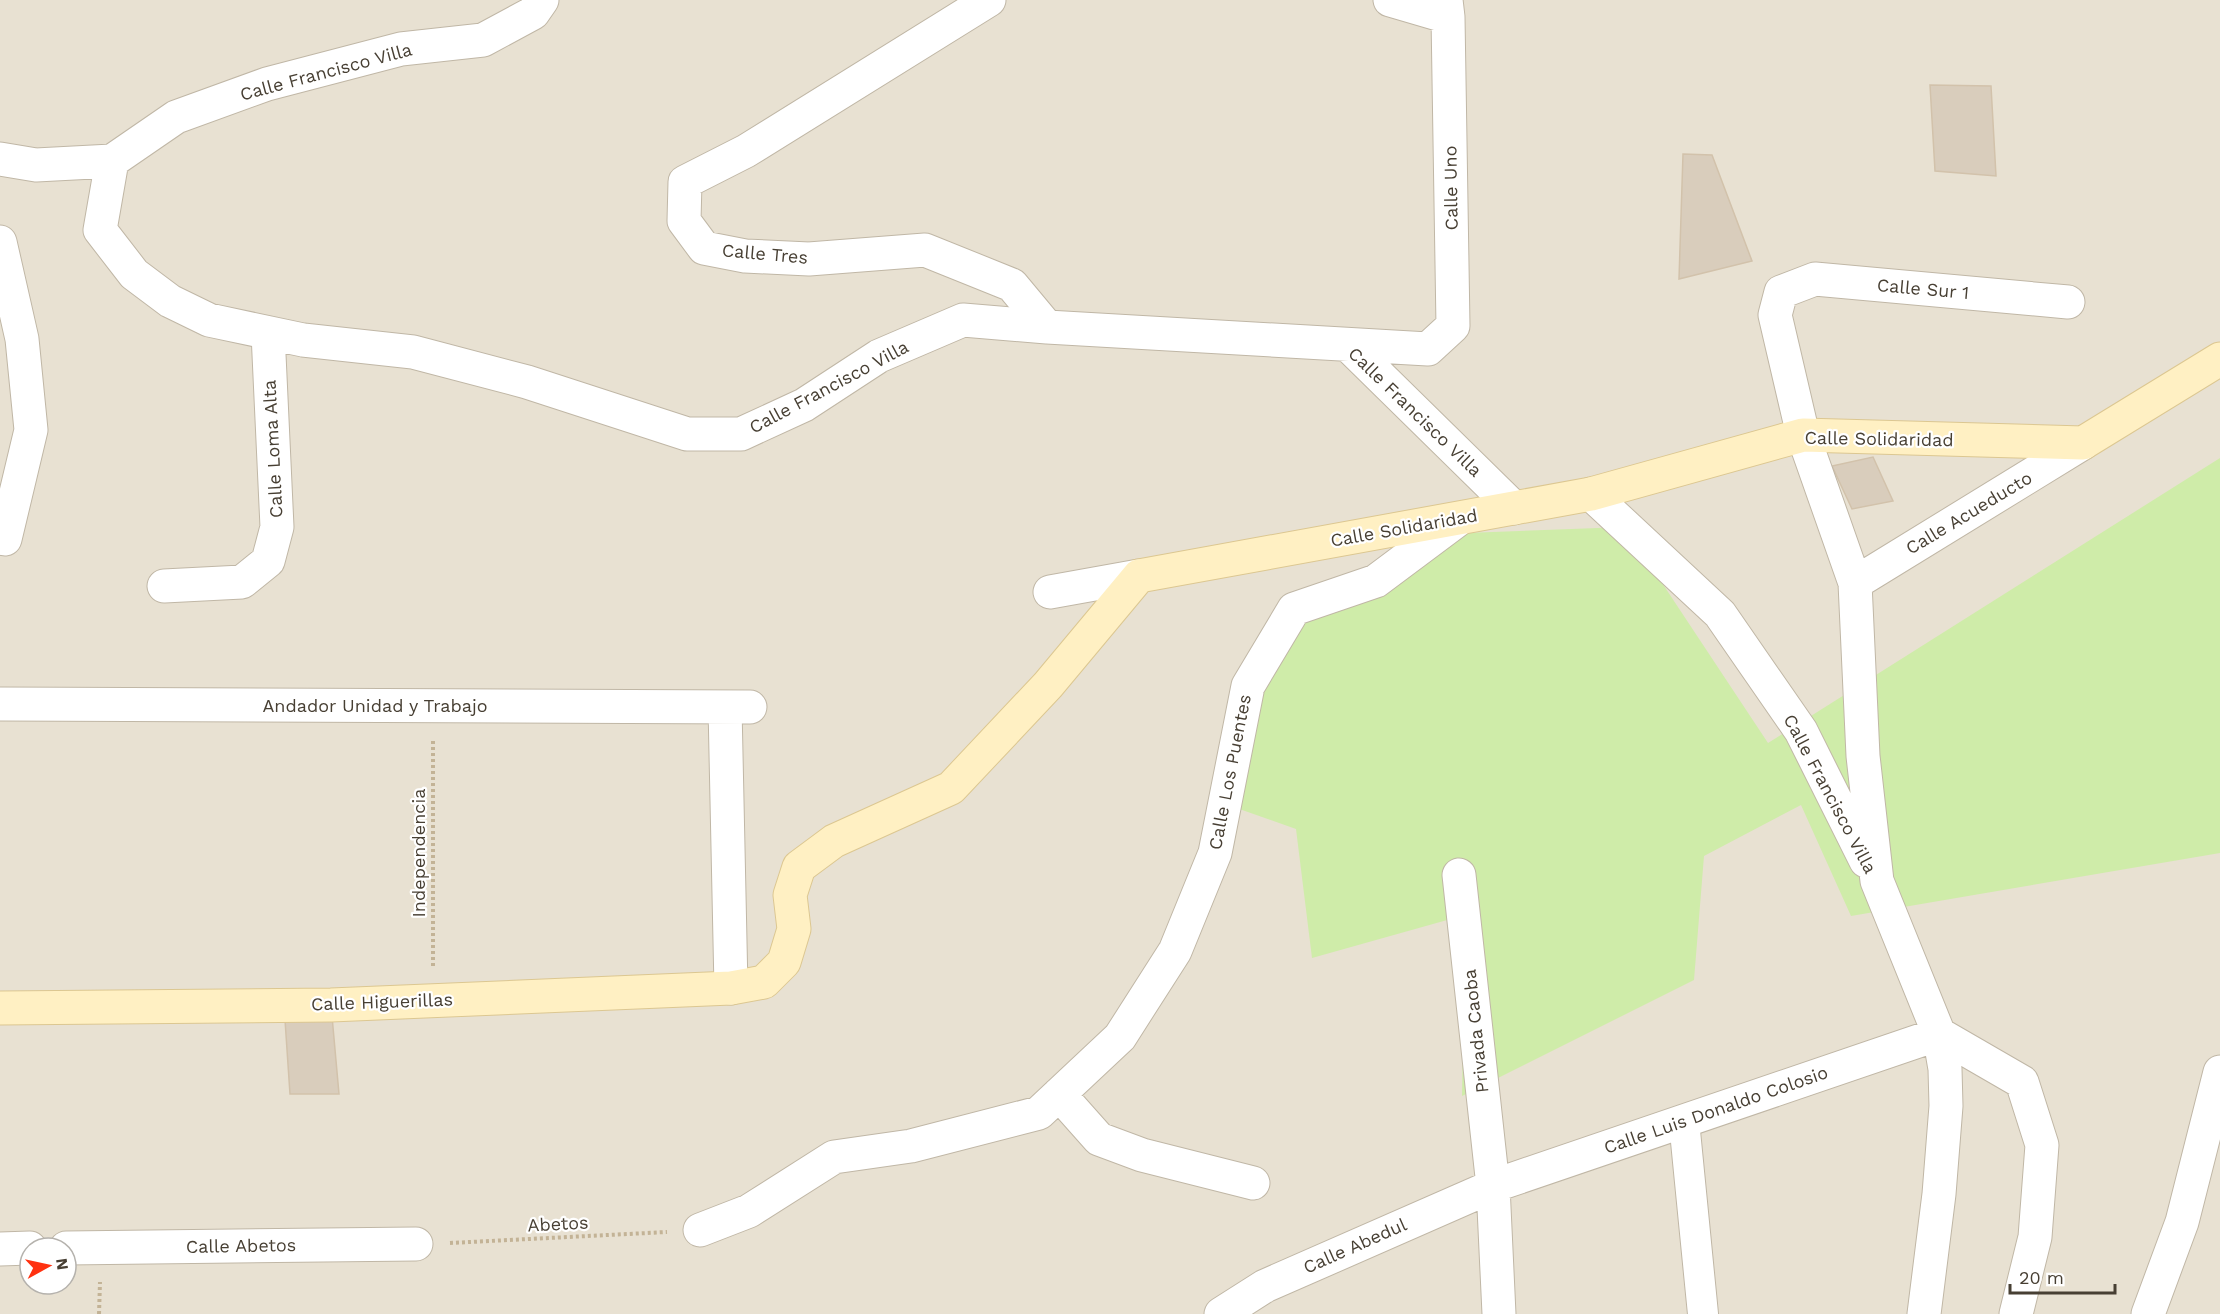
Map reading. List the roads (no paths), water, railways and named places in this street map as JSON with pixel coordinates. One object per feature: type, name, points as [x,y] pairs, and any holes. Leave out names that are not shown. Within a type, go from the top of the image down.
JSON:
[{"type":"main road","points":[[2083,443],[2220,359]]},
{"type":"main road","name":"Calle Solidaridad","points":[[1138,576],[1591,494],[1803,435],[2083,443]]},
{"type":"main road","name":"Calle Higuerillas","points":[[0,1008],[331,1005],[731,988],[764,982],[784,962],[794,929],[790,895],[799,867],[834,841],[951,788],[1048,685],[1138,576]]},
{"type":"street","name":"Calle Tres","points":[[989,0],[746,152],[685,182],[684,220],[704,248],[745,255],[809,259],[924,250],[1012,285],[1047,327]]},
{"type":"street","points":[[1390,0],[1447,8]]},
{"type":"street","name":"Calle Francisco Villa","points":[[536,4],[483,40],[401,49],[267,84],[176,117],[112,161],[100,230],[134,274],[170,301],[209,320],[303,340],[413,352],[527,381],[687,434],[741,434],[804,405],[879,356],[963,320],[1348,345],[1514,508]]},
{"type":"street","name":"Calle Uno","points":[[1348,345],[1428,349],[1453,326],[1447,8]]},
{"type":"street","points":[[0,159],[36,165],[112,161]]},
{"type":"street","points":[[0,242],[22,339],[31,430],[5,539]]},
{"type":"street","name":"Calle Sur 1","points":[[1803,435],[1775,315],[1781,292],[1815,279],[2068,302]]},
{"type":"street","name":"Calle Loma Alta","points":[[164,586],[242,582],[268,561],[277,527],[267,333]]},
{"type":"street","points":[[1803,435],[1855,583],[1863,756],[1876,881],[1939,1034],[1945,1069],[1946,1107],[1939,1194],[1924,1314]]},
{"type":"street","name":"Calle Acueducto","points":[[1855,583],[2083,443]]},
{"type":"street","name":"Calle Francisco Villa","points":[[1591,494],[1720,614],[1801,731],[1876,881]]},
{"type":"street","name":"Calle Los Puentes","points":[[700,1230],[749,1211],[834,1157],[912,1146],[1039,1113],[1120,1037],[1175,951],[1215,853],[1248,686],[1294,609],[1376,581],[1459,519]]},
{"type":"street","points":[[1050,592],[1138,576]]},
{"type":"street","name":"Andador Unidad y Trabajo","points":[[0,704],[738,707],[731,988]]},
{"type":"street","name":"Privada Caoba","points":[[1459,875],[1493,1186],[1499,1314]]},
{"type":"street","points":[[1939,1034],[2022,1082],[2042,1145],[2035,1237],[2016,1314]]},
{"type":"street","name":"Calle Luis Donaldo Colosio","points":[[1493,1186],[1939,1034]]},
{"type":"street","points":[[2148,1314],[2182,1222],[2220,1072]]},
{"type":"street","points":[[1059,1094],[1099,1139],[1142,1155],[1253,1183]]},
{"type":"street","points":[[1684,1121],[1703,1314]]},
{"type":"street","name":"Calle Abedul","points":[[1221,1314],[1267,1300],[1493,1186]]},
{"type":"street","name":"Calle Abetos","points":[[78,1248],[416,1245]]},
{"type":"street","points":[[0,1249],[18,1248]]}]
